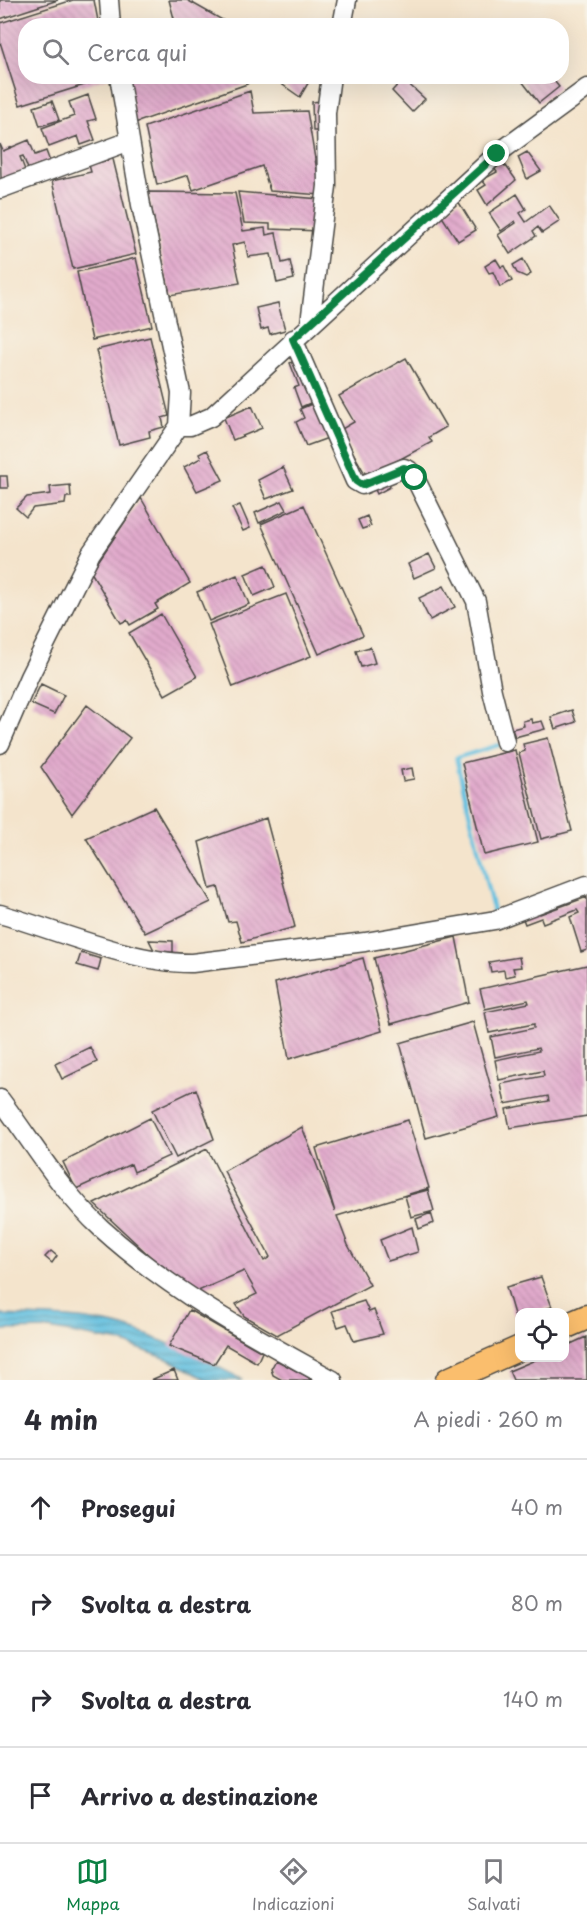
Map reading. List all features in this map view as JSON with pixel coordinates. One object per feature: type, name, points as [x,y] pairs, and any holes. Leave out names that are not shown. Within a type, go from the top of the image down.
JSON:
[{"type":"main road","points":[[569,1326],[587,1317]]},
{"type":"main road","points":[[448,1380],[515,1350]]},
{"type":"street","points":[[109,0],[110,18]]},
{"type":"street","points":[[344,18],[347,0]]},
{"type":"street","points":[[0,744],[29,677],[91,553],[179,426],[181,393],[120,84]]},
{"type":"street","points":[[310,323],[327,186],[326,113],[330,84]]},
{"type":"street","points":[[179,426],[190,426],[211,417],[310,323],[497,154],[587,88]]},
{"type":"street","points":[[0,189],[130,141]]},
{"type":"street","points":[[293,339],[356,481],[362,485],[370,483],[404,468],[409,470],[415,478],[476,601],[492,691],[505,742]]},
{"type":"street","points":[[0,914],[146,958],[173,963],[192,963],[365,942],[495,920],[587,885]]},
{"type":"street","points":[[0,1099],[44,1164],[100,1227],[147,1266],[218,1316],[333,1380]]},
{"type":"water","points":[[0,1315],[56,1317],[126,1328],[178,1348],[243,1380],[207,1380],[170,1360],[121,1342],[49,1329],[0,1330]]},
{"type":"building","points":[[0,0],[58,0],[0,19]]},
{"type":"building","points":[[73,0],[94,0],[97,18],[18,18],[18,84],[88,84],[20,105],[0,42],[0,23]]},
{"type":"building","points":[[169,0],[187,0],[219,18],[174,18]]},
{"type":"building","points":[[129,84],[247,84],[135,123]]},
{"type":"building","points":[[281,84],[308,84],[300,97]]},
{"type":"building","points":[[398,84],[408,84],[425,99],[412,112],[392,91]]},
{"type":"building","points":[[524,84],[557,84],[559,87],[539,103]]},
{"type":"building","points":[[250,91],[254,113],[307,111],[321,195],[270,191],[262,166],[193,190],[188,175],[157,185],[145,127]]},
{"type":"building","points":[[88,95],[96,119],[88,121],[95,140],[81,145],[78,136],[49,147],[42,128],[74,116],[69,102]]},
{"type":"building","points":[[52,101],[59,120],[40,126],[34,107]]},
{"type":"building","points":[[321,101],[321,131],[313,131],[312,102]]},
{"type":"building","points":[[29,140],[35,155],[46,151],[52,167],[42,170],[40,164],[28,169],[23,156],[20,157],[25,170],[1,180],[0,144],[3,151]]},
{"type":"building","points":[[527,152],[541,171],[527,179],[518,157]]},
{"type":"building","points":[[113,159],[136,254],[73,269],[52,181],[91,172],[89,165]]},
{"type":"building","points":[[499,161],[506,166],[516,180],[487,205],[478,190],[486,185],[482,180],[497,172],[493,167]]},
{"type":"building","points":[[148,192],[235,193],[243,231],[265,228],[266,235],[276,233],[282,263],[290,261],[294,279],[277,283],[271,254],[248,257],[245,242],[232,245],[240,283],[170,295]]},
{"type":"building","points":[[238,192],[320,199],[319,231],[270,229],[270,224],[244,223]]},
{"type":"building","points":[[517,194],[526,209],[520,213],[526,222],[549,205],[560,221],[542,233],[538,227],[533,231],[536,236],[510,254],[498,235],[516,223],[515,221],[501,231],[489,213]]},
{"type":"building","points":[[458,201],[476,230],[458,241],[441,215]]},
{"type":"building","points":[[136,258],[152,326],[92,340],[77,272]]},
{"type":"building","points":[[496,259],[501,267],[504,266],[512,281],[500,287],[493,272],[489,273],[485,266]]},
{"type":"building","points":[[523,259],[531,274],[526,277],[517,273],[513,265]]},
{"type":"building","points":[[278,303],[285,330],[270,334],[268,328],[261,330],[256,308]]},
{"type":"building","points":[[150,337],[169,416],[162,418],[164,427],[149,431],[150,437],[119,445],[96,350]]},
{"type":"building","points":[[406,358],[446,427],[429,437],[432,442],[367,477],[340,430],[354,422],[339,396]]},
{"type":"building","points":[[299,359],[315,401],[301,407],[294,388],[299,386],[290,363]]},
{"type":"building","points":[[314,403],[328,438],[306,446],[296,422],[304,418],[300,409]]},
{"type":"building","points":[[252,406],[262,428],[233,440],[224,418]]},
{"type":"building","points":[[207,450],[223,480],[197,491],[184,467],[201,458],[199,454]]},
{"type":"building","points":[[283,467],[293,489],[266,499],[258,480]]},
{"type":"building","points":[[0,476],[7,476],[8,488],[0,488]]},
{"type":"building","points":[[386,479],[390,487],[377,494],[373,485]]},
{"type":"building","points":[[70,485],[71,497],[66,497],[65,504],[33,508],[26,517],[16,508],[27,497],[51,494],[50,487]]},
{"type":"building","points":[[141,498],[190,583],[155,604],[158,609],[130,625],[127,620],[121,623],[91,572]]},
{"type":"building","points":[[282,501],[287,510],[259,523],[255,513]]},
{"type":"building","points":[[240,505],[250,528],[243,531],[232,508]]},
{"type":"building","points":[[304,505],[363,635],[319,654],[261,524]]},
{"type":"building","points":[[367,516],[371,526],[362,529],[358,520]]},
{"type":"building","points":[[429,554],[436,568],[414,578],[408,564]]},
{"type":"building","points":[[266,565],[275,587],[254,596],[245,574]]},
{"type":"building","points":[[237,575],[249,604],[209,621],[197,592]]},
{"type":"building","points":[[444,586],[455,607],[430,620],[419,598]]},
{"type":"building","points":[[286,594],[311,656],[233,687],[209,624]]},
{"type":"building","points":[[161,614],[197,677],[165,695],[129,633]]},
{"type":"building","points":[[370,647],[375,663],[361,667],[356,651]]},
{"type":"building","points":[[41,684],[64,695],[54,714],[31,704]]},
{"type":"building","points":[[87,705],[130,738],[72,814],[41,767]]},
{"type":"building","points":[[572,710],[576,722],[555,729],[551,717]]},
{"type":"building","points":[[531,719],[532,723],[542,721],[545,729],[515,737],[512,729],[524,726],[523,721]]},
{"type":"building","points":[[548,738],[572,831],[541,839],[519,753],[525,751],[523,744]]},
{"type":"building","points":[[515,750],[538,842],[484,855],[462,763]]},
{"type":"building","points":[[412,768],[414,779],[403,781],[401,770]]},
{"type":"building","points":[[154,807],[211,902],[145,933],[86,838]]},
{"type":"building","points":[[266,818],[295,927],[242,942],[236,921],[228,922],[218,887],[210,889],[199,842]]},
{"type":"building","points":[[587,897],[587,950],[581,952],[570,917],[579,913],[577,910],[543,923],[541,918],[525,924],[521,914],[537,908],[540,914]]},
{"type":"building","points":[[456,937],[469,1002],[391,1024],[374,958]]},
{"type":"building","points":[[149,940],[173,941],[173,953],[155,952]]},
{"type":"building","points":[[81,953],[101,959],[98,971],[77,965]]},
{"type":"building","points":[[519,957],[521,967],[513,968],[515,975],[505,977],[504,970],[491,972],[489,962]]},
{"type":"building","points":[[363,958],[382,1031],[289,1059],[275,983]]},
{"type":"building","points":[[587,965],[587,1116],[510,1128],[506,1109],[549,1101],[548,1096],[505,1104],[501,1084],[544,1076],[543,1071],[499,1080],[495,1060],[539,1051],[538,1048],[495,1057],[491,1037],[534,1028],[534,1024],[489,1033],[485,1012],[529,1003],[528,1000],[485,1009],[480,989]]},
{"type":"building","points":[[473,1022],[499,1117],[426,1138],[400,1043]]},
{"type":"building","points":[[90,1047],[97,1062],[62,1079],[55,1064]]},
{"type":"building","points":[[196,1089],[214,1139],[176,1158],[152,1110]]},
{"type":"building","points":[[150,1118],[169,1156],[134,1172],[131,1164],[76,1189],[63,1162]]},
{"type":"building","points":[[408,1120],[429,1188],[337,1216],[348,1245],[370,1285],[277,1335],[244,1316],[236,1304],[257,1294],[244,1271],[196,1292],[154,1260],[94,1204],[207,1149],[264,1261],[270,1257],[224,1171],[302,1127],[335,1212],[316,1148]]},
{"type":"building","points":[[428,1190],[434,1211],[411,1217],[405,1196]]},
{"type":"building","points":[[431,1213],[434,1223],[419,1229],[416,1219]]},
{"type":"building","points":[[412,1227],[418,1252],[388,1261],[380,1240]]},
{"type":"building","points":[[51,1251],[57,1256],[52,1263],[45,1257]]},
{"type":"building","points":[[541,1277],[552,1307],[515,1308],[515,1318],[506,1287]]},
{"type":"building","points":[[364,1301],[369,1312],[374,1310],[383,1334],[354,1341],[347,1324],[338,1327],[332,1311]]},
{"type":"building","points":[[189,1310],[262,1352],[257,1363],[226,1345],[214,1364],[169,1346]]},
{"type":"building","points":[[586,1337],[587,1380],[513,1380],[509,1371],[530,1362],[569,1362],[569,1345]]},
{"type":"building","points":[[276,1360],[311,1380],[282,1380],[273,1375],[271,1369]]},
{"type":"building","points":[[174,1370],[178,1380],[151,1380]]},
{"type":"waterway","points":[[494,914],[456,758],[499,745]]},
{"type":"route","points":[[415,478],[409,470],[404,468],[370,483],[362,485],[356,481],[293,339],[497,154]]}]
